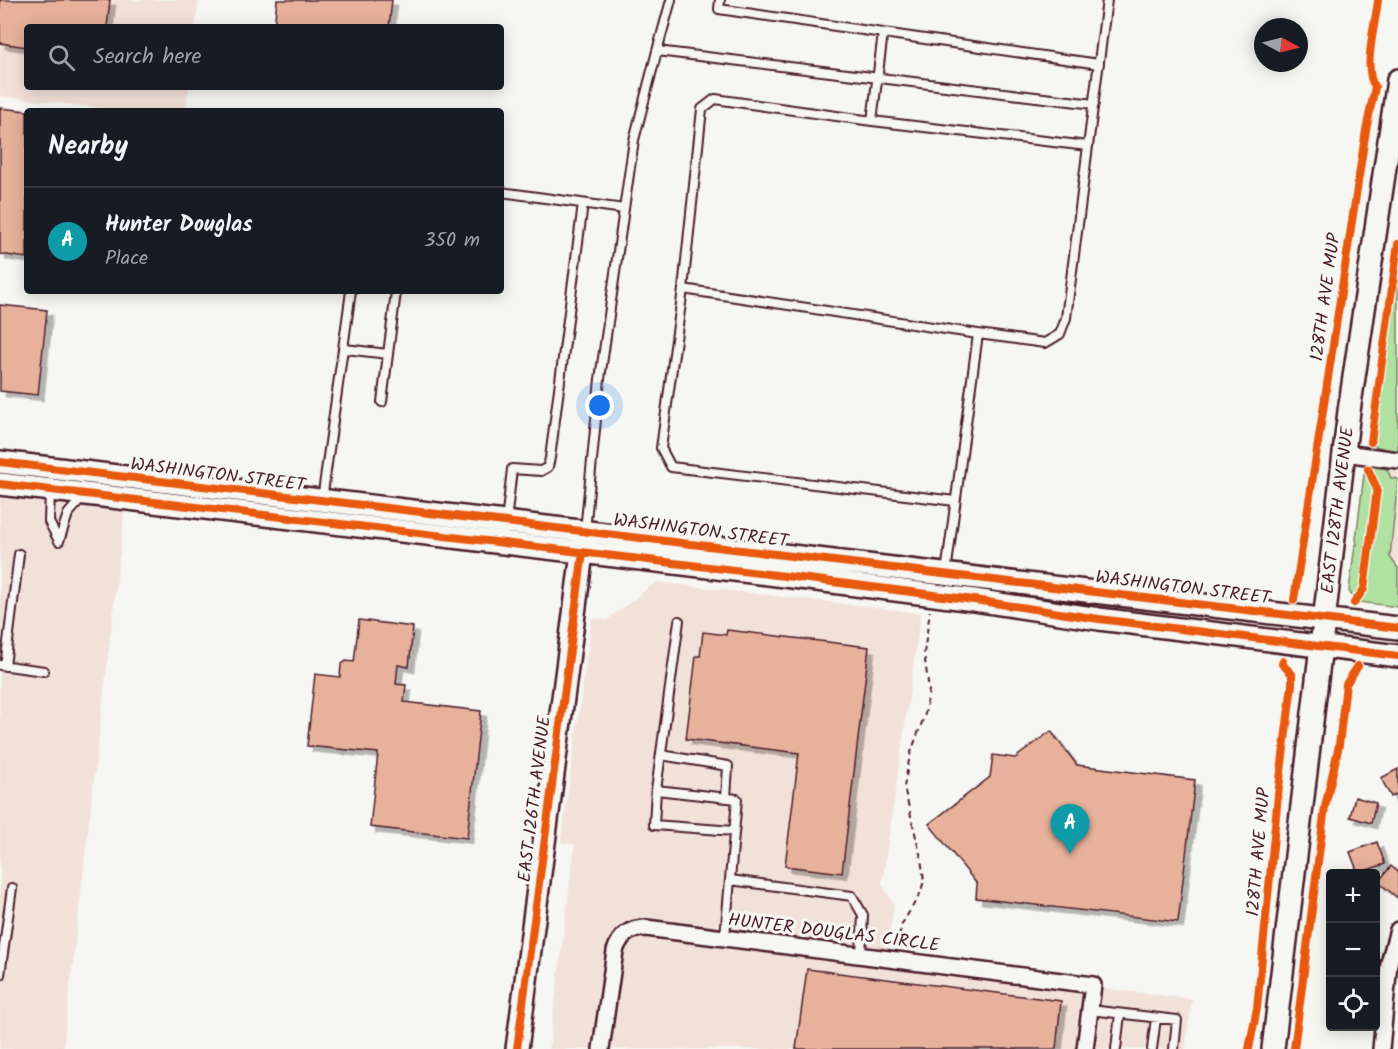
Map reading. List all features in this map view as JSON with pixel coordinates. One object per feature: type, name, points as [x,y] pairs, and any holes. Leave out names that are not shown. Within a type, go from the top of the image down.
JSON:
[{"type":"main road","name":"EAST 128TH AVENUE","points":[[1273,1049],[1344,453],[1398,80]]},
{"type":"main road","name":"WASHINGTON STREET","points":[[0,462],[51,479],[86,494],[506,523],[584,542],[1099,620],[1398,656]]},
{"type":"main road","name":"WASHINGTON STREET","points":[[0,483],[51,479],[584,542],[945,574],[1398,628]]},
{"type":"main road","name":"EAST 126TH AVENUE","points":[[517,1049],[584,542]]},
{"type":"street","points":[[1344,453],[1398,460]]},
{"type":"street","name":"HUNTER DOUGLAS CIRCLE","points":[[601,1049],[613,959],[618,942],[623,936],[637,928],[725,937],[1093,985],[1085,1049]]},
{"type":"street","points":[[1381,1049],[1389,963],[1398,930]]},
{"type":"lane","points":[[584,542],[600,379],[634,140],[670,0]]},
{"type":"lane","points":[[720,0],[719,9],[1099,64]]},
{"type":"lane","points":[[683,289],[1045,343],[1060,334],[1066,318],[1107,0]]},
{"type":"lane","points":[[872,121],[882,33]]},
{"type":"lane","points":[[657,51],[1094,104]]},
{"type":"lane","points":[[955,501],[671,467],[661,448],[683,289],[702,110],[715,99],[872,121],[1088,146]]},
{"type":"lane","points":[[504,192],[624,209]]},
{"type":"lane","points":[[506,523],[512,469],[541,471],[548,467],[582,204]]},
{"type":"lane","points":[[323,512],[351,294]]},
{"type":"lane","points":[[382,402],[396,294]]},
{"type":"lane","points":[[945,574],[978,334]]},
{"type":"lane","points":[[345,349],[388,354]]},
{"type":"lane","points":[[51,479],[49,522],[59,541],[68,514],[86,494]]},
{"type":"lane","points":[[19,554],[2,666],[44,670]]},
{"type":"lane","points":[[679,621],[656,790],[654,825],[734,831]]},
{"type":"lane","points":[[661,755],[729,766],[726,798]]},
{"type":"lane","points":[[656,790],[737,799],[725,937]]},
{"type":"lane","points":[[730,880],[852,896],[863,915],[861,955]]},
{"type":"lane","points":[[0,975],[12,888]]},
{"type":"lane","points":[[1090,1010],[1177,1020],[1174,1049]]},
{"type":"lane","points":[[1116,1049],[1120,1014]]},
{"type":"lane","points":[[1152,1049],[1156,1018]]},
{"type":"path","points":[[896,950],[902,924],[920,894],[924,881],[921,858],[904,787],[906,770],[922,724],[927,698],[928,681],[924,653],[930,608]]},
{"type":"shaded area","points":[[0,0],[199,0],[195,24],[24,24],[24,90],[189,90],[186,108],[101,108],[0,96]]},
{"type":"shaded area","points":[[1389,468],[1398,469],[1398,604],[1375,576]]},
{"type":"shaded area","points":[[0,483],[126,499],[63,1049],[0,1049]]},
{"type":"shaded area","points":[[656,582],[921,613],[882,884],[894,905],[885,962],[1192,999],[1185,1049],[549,1049],[575,844],[561,843],[592,618],[607,620]]},
{"type":"green space","points":[[1398,261],[1398,453],[1375,446],[1374,438]]},
{"type":"green space","points":[[1373,467],[1387,469],[1391,478],[1398,479],[1390,557],[1398,568],[1398,607],[1359,602],[1366,591],[1380,488],[1372,471]]},
{"type":"green space","points":[[1364,474],[1368,474],[1375,489],[1361,592],[1354,599],[1349,591],[1355,545],[1357,545]]},
{"type":"building","points":[[0,0],[110,0],[107,24],[24,24],[24,47],[0,43]]},
{"type":"building","points":[[277,0],[392,0],[389,24],[274,24]]},
{"type":"building","points":[[0,108],[24,111],[24,258],[0,254]]},
{"type":"building","points":[[0,305],[47,310],[38,395],[0,391]]},
{"type":"building","points":[[359,620],[413,627],[409,667],[398,665],[396,684],[406,685],[404,702],[481,711],[467,838],[370,827],[378,753],[307,746],[315,674],[340,677],[341,665],[346,661],[354,662]]},
{"type":"building","points":[[727,630],[869,647],[842,873],[785,866],[799,753],[686,739],[696,656],[700,656],[703,632],[726,635]]},
{"type":"building","points":[[1051,731],[1077,765],[1195,780],[1178,922],[976,898],[977,884],[929,824],[990,777],[993,755],[1015,758]]},
{"type":"building","points":[[1398,769],[1398,793],[1391,797],[1381,778]]},
{"type":"building","points":[[1355,797],[1376,803],[1371,823],[1350,817]]},
{"type":"building","points":[[1377,842],[1385,864],[1370,869],[1356,869],[1350,852]]},
{"type":"building","points":[[1391,866],[1398,872],[1398,898],[1380,884],[1380,880]]},
{"type":"building","points":[[807,969],[1061,1001],[1056,1049],[796,1049]]},
{"type":"cycle path","name":"128TH AVE MUP","points":[[1294,600],[1366,130],[1375,87],[1371,79],[1370,57],[1378,0]]},
{"type":"cycle path","points":[[1371,442],[1398,244]]},
{"type":"cycle path","points":[[0,462],[1398,628]]},
{"type":"cycle path","points":[[1354,603],[1364,589],[1377,489],[1368,469]]},
{"type":"cycle path","points":[[0,484],[785,576],[974,600],[1099,619],[1398,656]]},
{"type":"cycle path","points":[[517,1049],[583,552]]},
{"type":"cycle path","name":"128TH AVE MUP","points":[[1249,1049],[1257,1008],[1278,795],[1292,685],[1292,674],[1282,664],[1283,661]]},
{"type":"cycle path","points":[[1294,1049],[1325,807],[1339,745],[1346,684],[1358,666]]},
{"type":"place","name":"Hunter Douglas","points":[[1070,854]]}]
